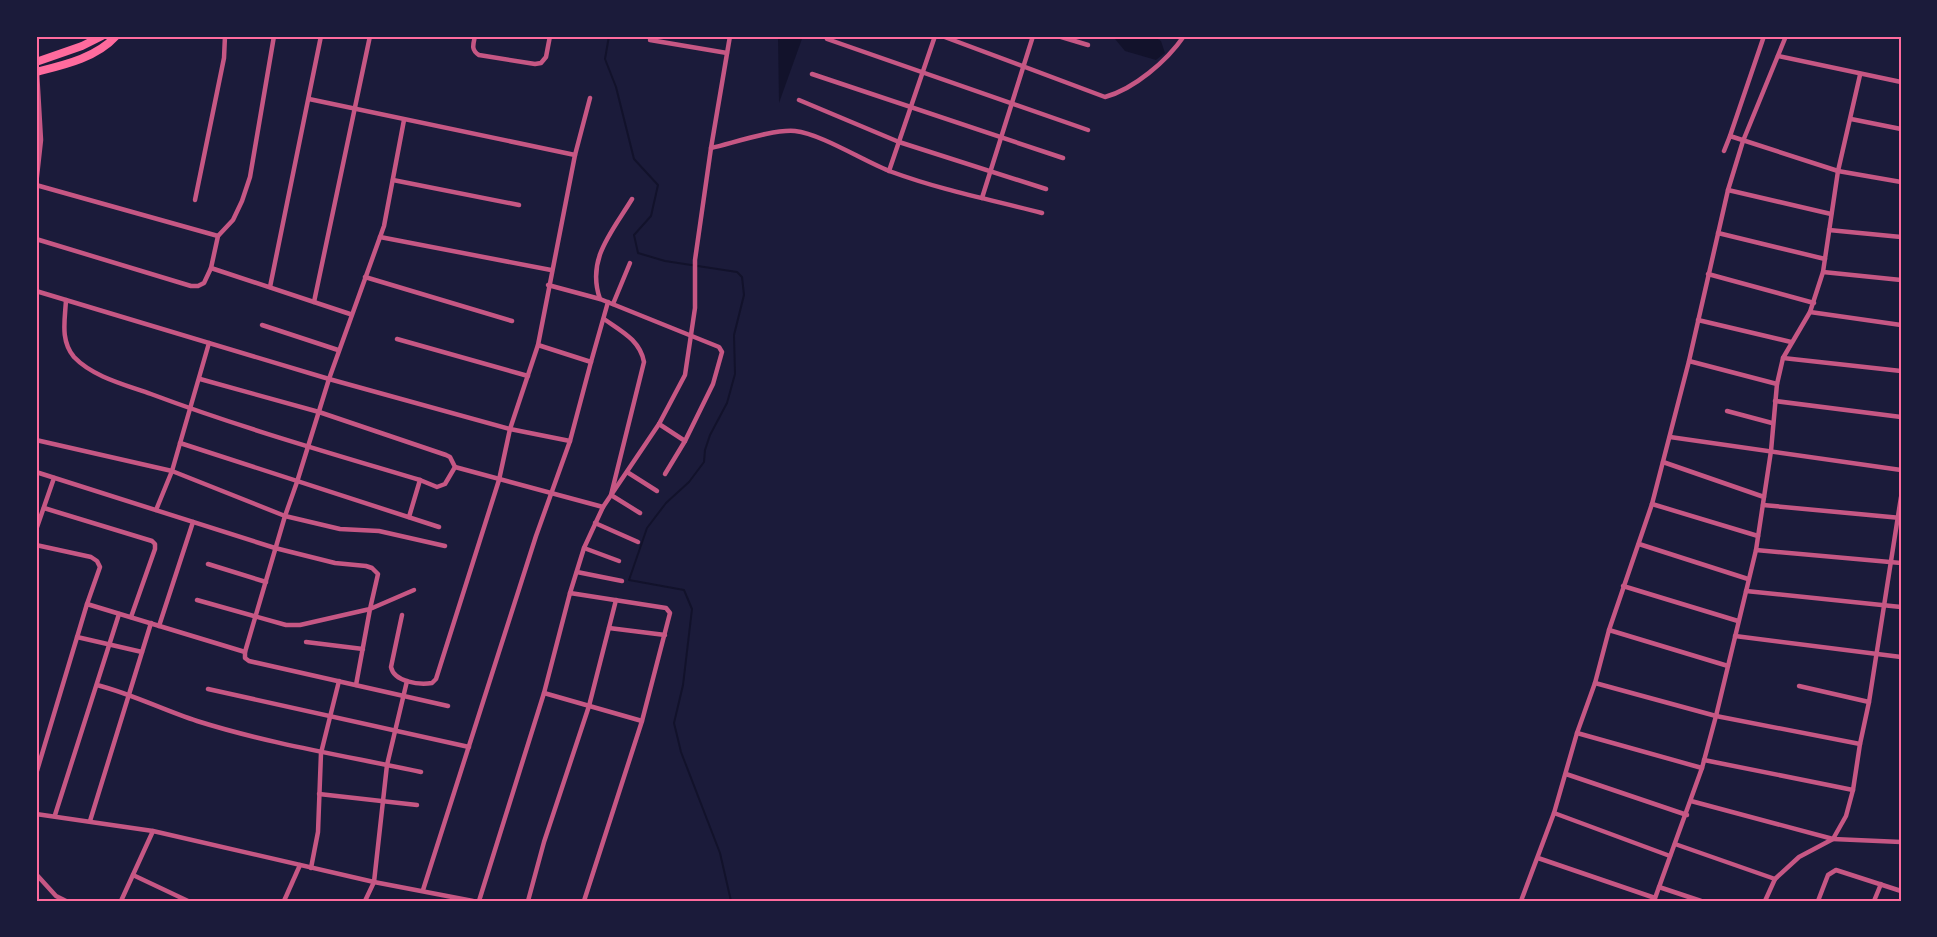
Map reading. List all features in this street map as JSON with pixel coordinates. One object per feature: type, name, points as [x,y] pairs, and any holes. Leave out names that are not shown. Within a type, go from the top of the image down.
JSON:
[{"type":"main road","points":[[36,62],[82,46],[101,36]]},
{"type":"main road","points":[[36,72],[93,53],[104,48],[116,36]]},
{"type":"street","points":[[195,200],[224,58],[225,36]]},
{"type":"street","points":[[36,239],[191,286],[204,283],[218,236],[233,220],[250,177],[274,36]]},
{"type":"street","points":[[270,287],[321,36]]},
{"type":"street","points":[[314,302],[370,36]]},
{"type":"street","points":[[475,36],[474,52],[479,55],[535,64],[541,63],[546,57],[550,36]]},
{"type":"street","points":[[479,901],[544,693],[584,548],[603,507],[659,424],[685,375],[694,309],[695,260],[730,36]]},
{"type":"street","points":[[890,171],[935,36]]},
{"type":"street","points":[[942,36],[1105,97],[1121,92],[1172,53],[1184,36]]},
{"type":"street","points":[[982,198],[1033,36]]},
{"type":"street","points":[[1058,36],[1088,45]]},
{"type":"street","points":[[1724,151],[1764,36]]},
{"type":"street","points":[[1530,901],[1522,900],[1554,813],[1577,733],[1595,683],[1609,630],[1652,504],[1671,436],[1728,190],[1743,141],[1786,36]]},
{"type":"street","points":[[827,39],[1088,130]]},
{"type":"street","points":[[650,40],[727,53]]},
{"type":"street","points":[[1778,56],[1901,82]]},
{"type":"street","points":[[36,72],[38,140],[36,185],[218,236]]},
{"type":"street","points":[[812,74],[1063,159]]},
{"type":"street","points":[[1538,858],[1655,900],[1702,768],[1716,716],[1756,550],[1771,451],[1777,384],[1783,358],[1810,312],[1823,272],[1838,171],[1860,75]]},
{"type":"street","points":[[402,615],[391,667],[392,674],[407,681],[432,683],[436,679],[499,480],[510,429],[538,345],[575,155],[590,98]]},
{"type":"street","points":[[309,99],[575,155]]},
{"type":"street","points":[[799,100],[899,142],[1046,189]]},
{"type":"street","points":[[1851,119],[1901,129]]},
{"type":"street","points":[[404,120],[384,226],[338,350],[244,652],[245,658],[249,661],[448,706]]},
{"type":"street","points":[[711,148],[795,131],[813,136],[890,171],[925,183],[1042,213]]},
{"type":"street","points":[[1730,136],[1838,171],[1901,182]]},
{"type":"street","points":[[393,180],[519,205]]},
{"type":"street","points":[[1728,190],[1831,214]]},
{"type":"street","points":[[600,299],[595,277],[597,258],[632,199]]},
{"type":"street","points":[[1829,230],[1901,237]]},
{"type":"street","points":[[1718,233],[1825,259]]},
{"type":"street","points":[[380,237],[551,270]]},
{"type":"street","points":[[423,890],[536,536],[570,441],[604,319],[630,263]]},
{"type":"street","points":[[210,268],[350,314]]},
{"type":"street","points":[[1823,272],[1901,280]]},
{"type":"street","points":[[1708,273],[1814,303]]},
{"type":"street","points":[[364,277],[512,321]]},
{"type":"street","points":[[549,285],[611,303],[719,347],[722,352],[713,384],[685,441],[665,474]]},
{"type":"street","points":[[36,291],[329,379],[510,429],[570,441]]},
{"type":"street","points":[[66,300],[64,330],[66,345],[82,364],[105,377],[191,409],[420,480],[436,487],[445,484],[454,468],[450,457],[446,455],[319,412],[200,379]]},
{"type":"street","points":[[1810,312],[1901,325]]},
{"type":"street","points":[[604,319],[638,344],[644,362],[611,495]]},
{"type":"street","points":[[1698,320],[1791,342]]},
{"type":"street","points":[[262,325],[338,350]]},
{"type":"street","points":[[397,339],[528,376]]},
{"type":"street","points":[[156,510],[172,471],[209,343]]},
{"type":"street","points":[[538,345],[591,362]]},
{"type":"street","points":[[1783,358],[1901,371]]},
{"type":"street","points":[[1689,361],[1777,384]]},
{"type":"street","points":[[1775,401],[1901,417]]},
{"type":"street","points":[[1726,411],[1772,423]]},
{"type":"street","points":[[659,424],[685,441]]},
{"type":"street","points":[[1671,436],[1901,470]]},
{"type":"street","points":[[36,440],[172,471],[285,516],[340,529],[379,531],[445,546]]},
{"type":"street","points":[[180,443],[439,527]]},
{"type":"street","points":[[1663,462],[1764,497]]},
{"type":"street","points":[[454,468],[603,507]]},
{"type":"street","points":[[36,472],[275,548],[335,563],[372,568],[378,578],[356,685]]},
{"type":"street","points":[[627,472],[657,491]]},
{"type":"street","points":[[36,530],[54,478]]},
{"type":"street","points":[[409,517],[420,480]]},
{"type":"street","points":[[611,495],[640,513]]},
{"type":"street","points":[[1765,901],[1775,879],[1799,857],[1833,839],[1846,816],[1869,702],[1900,518],[1901,497]]},
{"type":"street","points":[[1652,504],[1758,536]]},
{"type":"street","points":[[1763,505],[1900,518]]},
{"type":"street","points":[[44,508],[152,541],[155,544],[131,617]]},
{"type":"street","points":[[159,626],[193,522]]},
{"type":"street","points":[[595,523],[638,542]]},
{"type":"street","points":[[36,544],[91,557],[100,567],[36,774]]},
{"type":"street","points":[[1639,544],[1748,579]]},
{"type":"street","points":[[584,548],[619,561]]},
{"type":"street","points":[[1756,550],[1901,562]]},
{"type":"street","points":[[208,564],[266,582]]},
{"type":"street","points":[[577,572],[622,581]]},
{"type":"street","points":[[1623,586],[1738,621]]},
{"type":"street","points":[[197,600],[293,626],[370,609],[414,590]]},
{"type":"street","points":[[1746,591],[1901,607]]},
{"type":"street","points":[[570,593],[669,609],[670,613],[642,721],[584,901]]},
{"type":"street","points":[[528,901],[544,842],[590,706],[616,600]]},
{"type":"street","points":[[87,604],[244,652]]},
{"type":"street","points":[[56,815],[119,614]]},
{"type":"street","points":[[90,821],[151,623]]},
{"type":"street","points":[[609,628],[665,635]]},
{"type":"street","points":[[1609,630],[1728,666]]},
{"type":"street","points":[[1734,636],[1901,657]]},
{"type":"street","points":[[77,637],[142,652]]},
{"type":"street","points":[[306,642],[363,649]]},
{"type":"street","points":[[311,868],[318,832],[321,753],[339,681]]},
{"type":"street","points":[[365,901],[374,882],[387,765],[407,681]]},
{"type":"street","points":[[1595,683],[1716,716],[1860,744]]},
{"type":"street","points":[[97,685],[129,694],[196,720],[321,753],[421,772]]},
{"type":"street","points":[[1799,686],[1869,702]]},
{"type":"street","points":[[208,689],[469,747]]},
{"type":"street","points":[[544,693],[642,721]]},
{"type":"street","points":[[1577,733],[1702,768]]},
{"type":"street","points":[[1704,760],[1853,790]]},
{"type":"street","points":[[1566,774],[1686,814]]},
{"type":"street","points":[[319,794],[417,805]]},
{"type":"street","points":[[1691,801],[1833,839],[1901,842]]},
{"type":"street","points":[[1554,813],[1670,856]]},
{"type":"street","points":[[36,814],[56,815],[153,831],[374,882],[473,901]]},
{"type":"street","points":[[121,901],[153,831]]},
{"type":"street","points":[[1675,844],[1775,879]]},
{"type":"street","points":[[284,901],[300,865]]},
{"type":"street","points":[[1818,901],[1828,875],[1836,870],[1901,891]]},
{"type":"street","points":[[36,874],[56,896],[66,901]]},
{"type":"street","points":[[133,875],[188,901]]},
{"type":"street","points":[[1874,901],[1881,884]]},
{"type":"street","points":[[1659,886],[1701,901]]},
{"type":"street","points":[[444,901],[446,895]]},
{"type":"shaded area","points":[[778,36],[803,36],[779,103]]},
{"type":"shaded area","points":[[1103,36],[1153,36],[1161,41],[1165,53],[1156,60],[1125,51],[1115,39]]},
{"type":"waterway","points":[[609,36],[605,59],[616,87],[634,159],[658,185],[651,216],[634,235],[638,253],[665,261],[737,272],[742,277],[744,295],[734,335],[735,374],[727,403],[710,435],[704,462],[689,482],[666,503],[647,528],[629,580],[684,590],[692,609],[683,685],[674,723],[681,752],[720,853],[731,901]]}]
